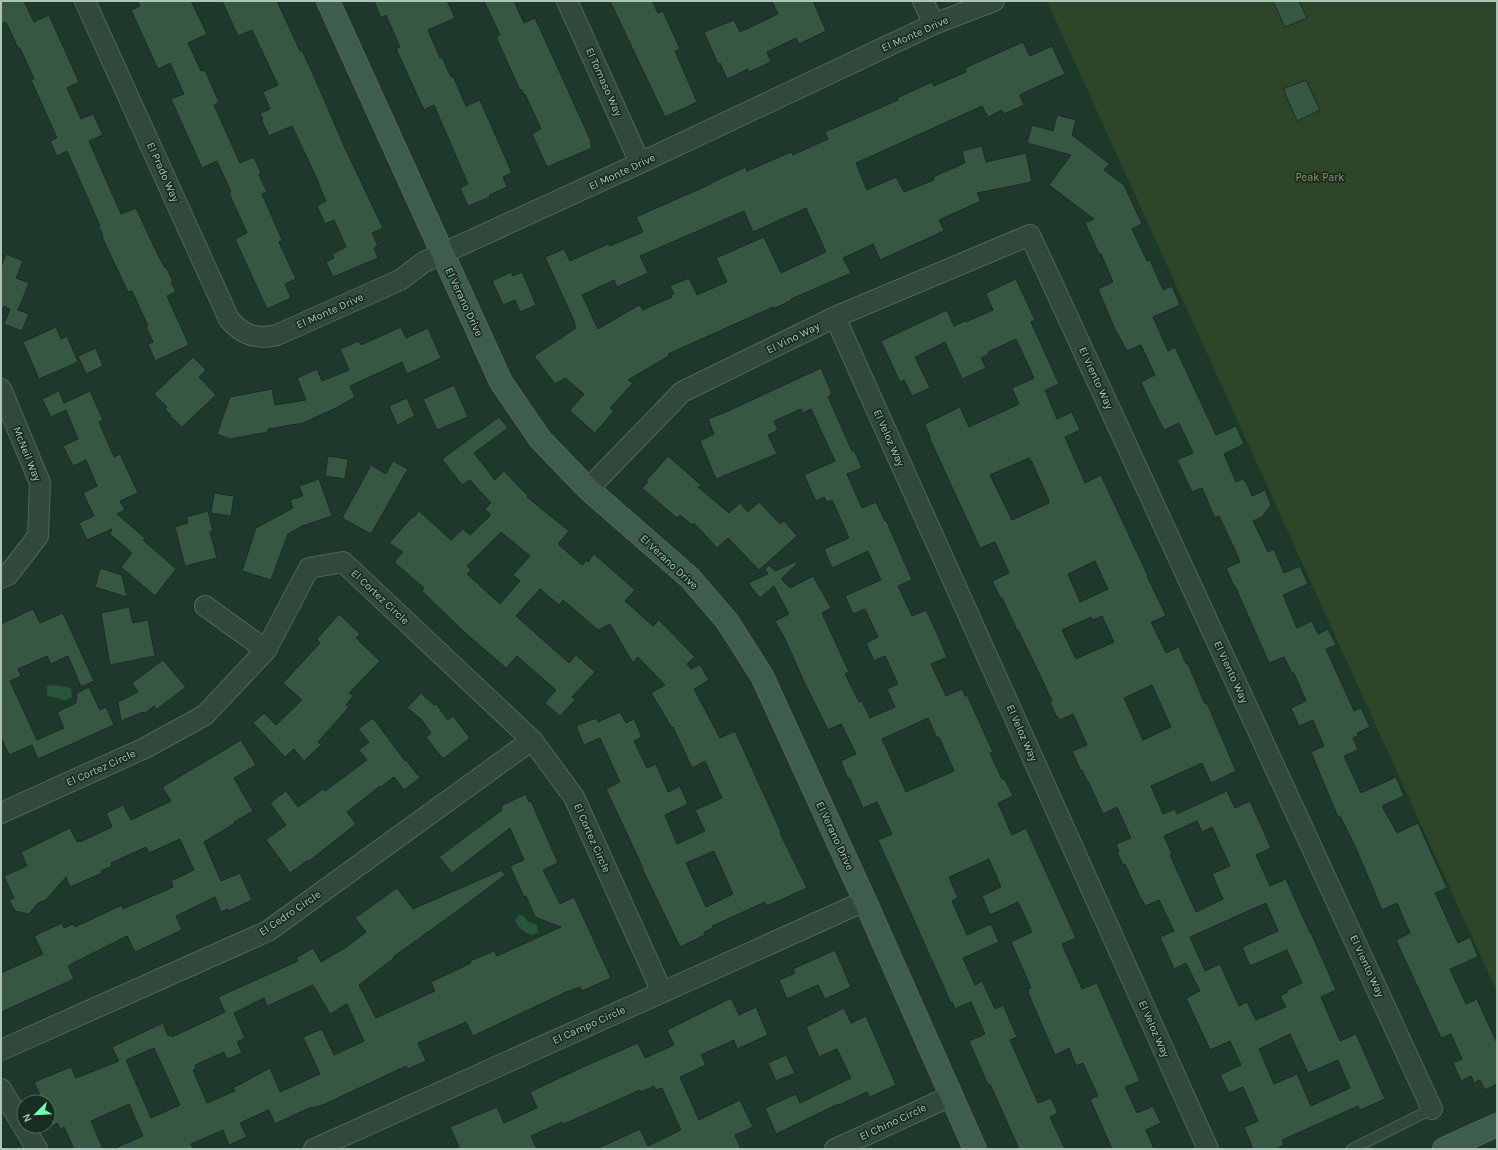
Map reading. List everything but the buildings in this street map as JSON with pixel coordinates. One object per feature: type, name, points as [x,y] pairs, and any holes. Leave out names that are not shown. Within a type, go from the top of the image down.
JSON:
[{"type":"street","name":"El Prado Way","points":[[85,1],[229,319],[247,341]]},
{"type":"street","name":"El Verano Drive","points":[[328,1],[501,382],[540,439],[588,489],[690,578],[727,622],[762,676],[865,901],[975,1149]]},
{"type":"street","name":"El Tomaso Way","points":[[567,1],[640,163]]},
{"type":"street","points":[[923,1],[934,24]]},
{"type":"street","name":"El Monte Drive","points":[[247,341],[276,335],[400,280],[424,262],[640,163],[934,24],[994,1]]},
{"type":"street","name":"El Vino Way","points":[[588,489],[682,392],[835,317],[1030,235]]},
{"type":"street","name":"El Viento Way","points":[[1030,235],[1432,1109]]},
{"type":"street","name":"El Veloz Way","points":[[835,317],[1208,1149]]},
{"type":"street","name":"McNeil Way","points":[[1,389],[40,483],[38,536],[8,575],[1,578]]},
{"type":"street","name":"El Cortez Circle","points":[[1,813],[144,748],[205,715],[266,650],[309,568],[342,562],[532,740],[574,797],[662,992]]},
{"type":"street","points":[[204,606],[266,650]]},
{"type":"street","name":"El Cedro Circle","points":[[1,1050],[268,931],[532,740]]},
{"type":"street","name":"El Campo Circle","points":[[314,1149],[865,901]]},
{"type":"street","points":[[1,1089],[37,1149]]},
{"type":"street","name":"El Chino Circle","points":[[835,1149],[951,1096]]},
{"type":"street","points":[[1444,1149],[1497,1125]]},
{"type":"lane","points":[[1352,1149],[1432,1109]]},
{"type":"green space","name":"Peak Park","points":[[1047,1],[1497,1],[1497,992]]},
{"type":"shaded area","points":[[56,685],[71,688],[72,697],[65,701],[47,696],[47,686]]},
{"type":"shaded area","points":[[519,915],[523,915],[528,922],[535,924],[538,932],[532,935],[524,932],[515,921]]}]
